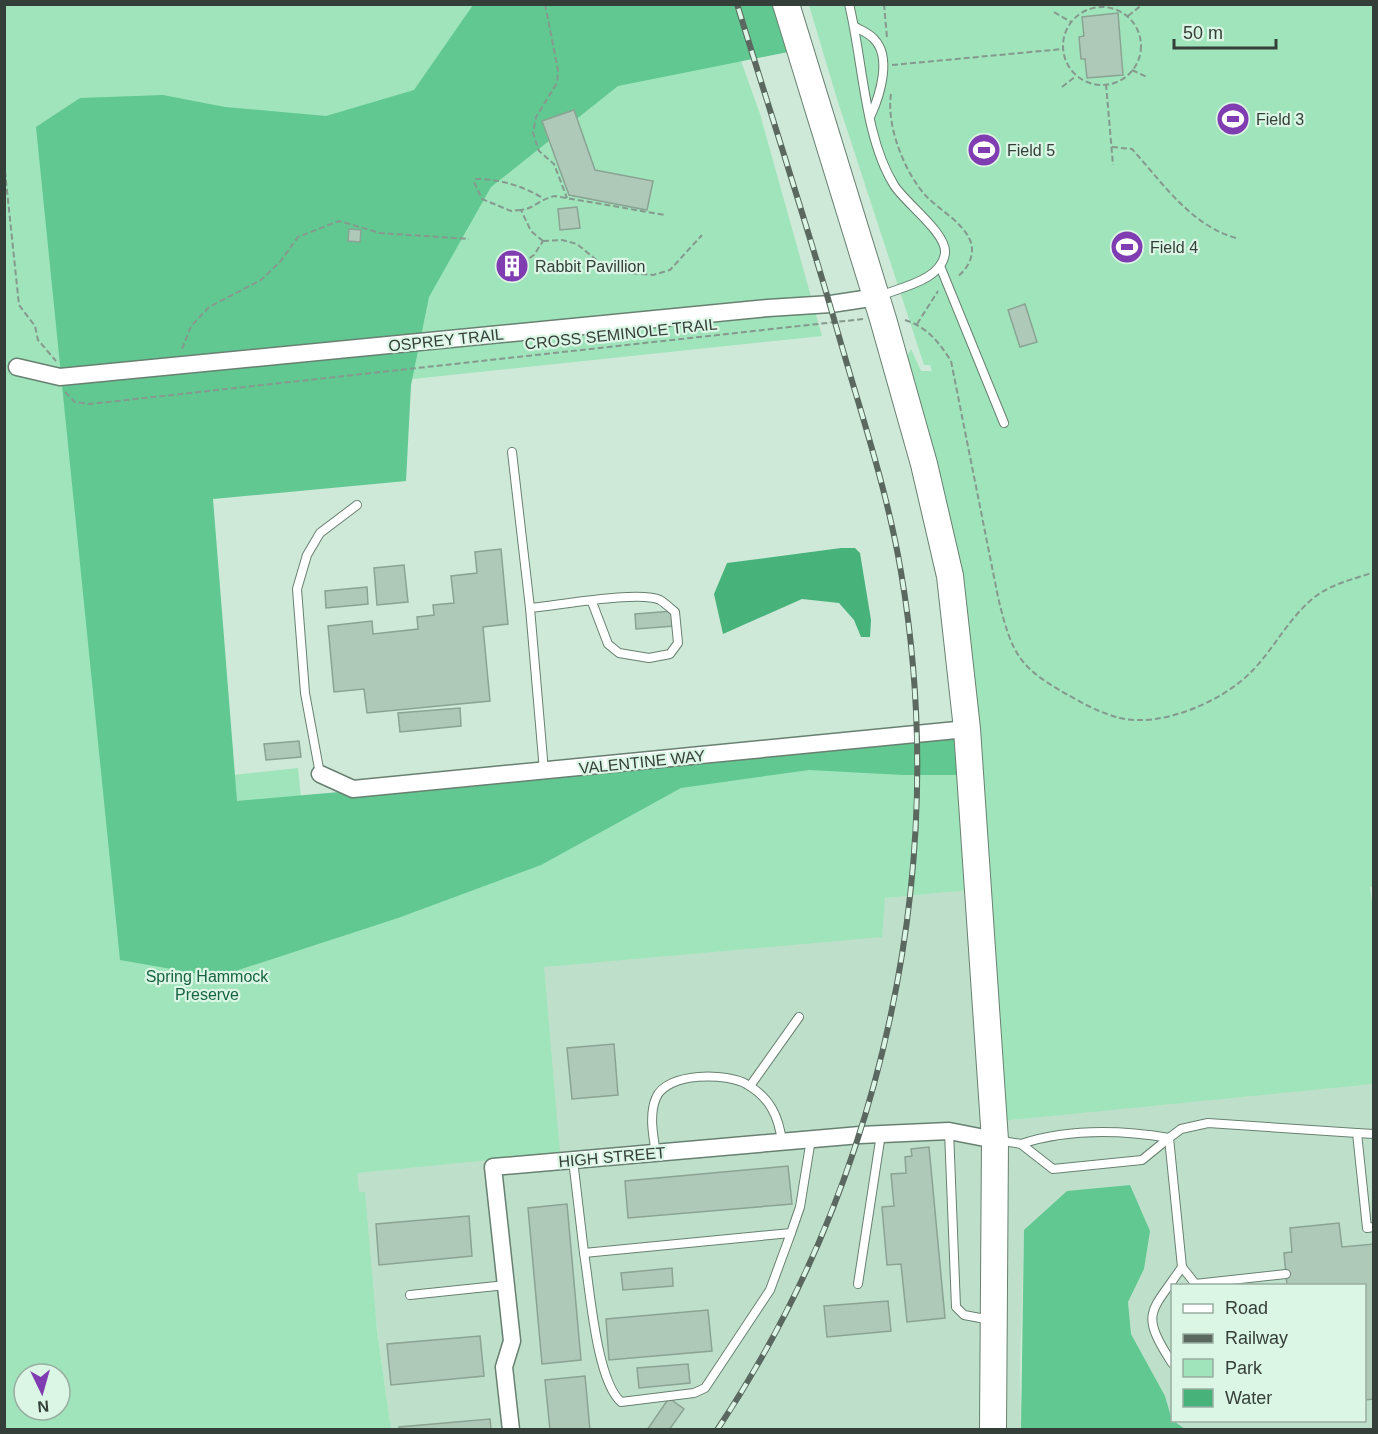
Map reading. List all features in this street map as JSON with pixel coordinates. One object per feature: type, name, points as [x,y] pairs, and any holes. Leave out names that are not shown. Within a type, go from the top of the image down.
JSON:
[{"type":"main road","points":[[786,4],[873,308],[924,464],[946,555],[960,652],[967,729],[994,1140],[991,1320],[993,1430]]},
{"type":"street","name":"OSPREY TRAIL","points":[[17,367],[60,377],[756,309],[831,304],[873,308]]},
{"type":"street","name":"VALENTINE WAY","points":[[320,774],[353,789],[967,729]]},
{"type":"street","name":"HIGH STREET","points":[[511,1430],[504,1367],[512,1341],[494,1167],[881,1134],[949,1131],[994,1140]]},
{"type":"lane","points":[[849,4],[879,153],[893,184],[909,206],[943,241],[945,254],[940,266],[873,308]]},
{"type":"lane","points":[[854,26],[872,37],[880,52],[883,85],[871,116]]},
{"type":"lane","points":[[940,266],[1004,423]]},
{"type":"lane","points":[[512,452],[530,608],[544,771]]},
{"type":"lane","points":[[320,774],[305,693],[297,589],[307,555],[320,533],[357,505]]},
{"type":"lane","points":[[530,608],[592,602],[645,597],[660,600],[675,612],[678,644],[670,654],[649,658],[619,653],[608,644],[592,602]]},
{"type":"lane","points":[[750,1086],[799,1017]]},
{"type":"lane","points":[[656,1153],[653,1112],[656,1097],[663,1087],[687,1077],[718,1077],[750,1086],[771,1105],[780,1126],[782,1142]]},
{"type":"lane","points":[[1021,1144],[1053,1169],[1142,1160],[1181,1129],[1208,1123],[1374,1134]]},
{"type":"lane","points":[[949,1131],[956,1307],[964,1315],[991,1320]]},
{"type":"lane","points":[[994,1140],[1021,1144],[1050,1135],[1140,1133],[1169,1138]]},
{"type":"lane","points":[[1357,1133],[1367,1228],[1374,1227]]},
{"type":"lane","points":[[858,1284],[881,1134]]},
{"type":"lane","points":[[1169,1138],[1182,1267],[1174,1284]]},
{"type":"lane","points":[[573,1160],[584,1253],[603,1374],[615,1396],[621,1402],[694,1393],[705,1388],[770,1290],[800,1207],[811,1139]]},
{"type":"lane","points":[[584,1253],[791,1233]]},
{"type":"lane","points":[[1182,1267],[1195,1284]]},
{"type":"lane","points":[[1204,1284],[1286,1274]]},
{"type":"lane","points":[[410,1295],[506,1285]]},
{"type":"lane","points":[[1169,1294],[1154,1307],[1151,1321],[1154,1335],[1171,1360]]},
{"type":"path","points":[[545,4],[558,70],[557,83],[536,117],[533,133],[539,151],[554,164],[567,198]]},
{"type":"path","points":[[884,4],[888,45]]},
{"type":"path","points":[[1128,16],[1143,4]]},
{"type":"path","points":[[1099,6],[1128,16],[1136,25],[1141,48],[1132,70],[1125,77],[1106,84],[1085,81],[1077,75],[1066,59],[1063,49],[1064,39],[1071,22],[1079,14],[1099,6]]},
{"type":"path","points":[[1054,12],[1071,22]]},
{"type":"path","points":[[891,75],[890,65],[1063,49]]},
{"type":"path","points":[[1132,70],[1147,77]]},
{"type":"path","points":[[1062,87],[1077,75]]},
{"type":"path","points":[[1106,84],[1113,165]]},
{"type":"path","points":[[892,88],[893,123],[908,167],[928,198],[957,224],[970,240],[970,261],[957,277]]},
{"type":"path","points":[[1112,147],[1132,150],[1167,193],[1198,217],[1236,237]]},
{"type":"path","points":[[4,162],[19,305],[35,326],[38,340],[56,358],[58,367]]},
{"type":"path","points":[[543,198],[523,186],[493,179],[476,179],[474,182],[475,189],[482,199],[511,211],[527,209],[543,198],[555,196],[665,215]]},
{"type":"path","points":[[521,210],[531,231],[543,241],[562,240],[577,244],[605,267],[629,273],[653,275],[670,270],[702,235]]},
{"type":"path","points":[[171,367],[180,354],[191,326],[208,307],[261,280],[280,262],[298,237],[339,221],[380,233],[469,239]]},
{"type":"path","points":[[522,263],[534,255],[543,241]]},
{"type":"path","points":[[917,324],[940,289]]},
{"type":"path","name":"CROSS SEMINOLE TRAIL","points":[[62,386],[75,402],[90,404],[873,308]]},
{"type":"path","points":[[900,319],[917,324],[940,344],[955,375],[998,597],[1005,627],[1015,652],[1027,669],[1041,680],[1092,708],[1121,718],[1141,719],[1170,716],[1198,707],[1225,693],[1252,672],[1292,619],[1312,599],[1329,587],[1374,572]]},
{"type":"shaded area","points":[[473,5],[779,5],[793,51],[618,86],[491,187],[429,297],[411,385],[406,481],[213,499],[237,801],[557,773],[960,731],[963,775],[903,775],[809,770],[681,788],[541,865],[398,918],[217,977],[120,960],[36,127],[80,98],[163,95],[225,107],[326,116],[414,90]]},
{"type":"shaded area","points":[[971,890],[988,1128],[985,1429],[391,1429],[355,1165],[543,929]]},
{"type":"shaded area","points":[[1373,1081],[1373,1429],[1185,1430],[1174,1422],[1366,1422],[1366,1284],[1171,1284],[1171,1416],[1165,1396],[1131,1334],[1128,1302],[1144,1269],[1024,1230],[1020,1366],[1021,1429],[999,1430],[1002,1121]]},
{"type":"shaded area","points":[[1130,1185],[1150,1231],[1144,1269],[1128,1302],[1131,1334],[1165,1396],[1171,1422],[1185,1429],[1021,1429],[1024,1230],[1067,1191]]},
{"type":"green space","name":"Spring Hammock Preserve","points":[[5,5],[721,5],[760,114],[822,336],[90,413],[137,785],[298,768],[302,808],[880,754],[882,774],[963,775],[970,890],[885,898],[882,937],[544,967],[560,1153],[357,1173],[359,1192],[365,1192],[377,1330],[391,1429],[5,1430]]},
{"type":"green space","points":[[809,5],[1373,5],[1374,886],[1370,887],[1374,920],[1373,1084],[1001,1121],[974,729],[903,363],[911,349],[921,371],[932,371],[930,365],[924,365],[837,99]]},
{"type":"water","points":[[855,548],[860,553],[871,620],[870,637],[861,637],[854,620],[839,603],[802,599],[723,634],[714,594],[727,563]]},
{"type":"building","points":[[1118,13],[1123,75],[1087,78],[1085,59],[1081,59],[1079,37],[1084,36],[1082,17]]},
{"type":"building","points":[[574,110],[595,170],[653,181],[647,210],[569,195],[542,121]]},
{"type":"building","points":[[577,207],[580,228],[560,230],[558,209]]},
{"type":"building","points":[[349,229],[361,230],[360,242],[348,241]]},
{"type":"building","name":"Rabbit Pavillion","points":[[505,258],[521,260],[519,274],[503,272]]},
{"type":"building","points":[[1025,304],[1037,342],[1020,347],[1008,310]]},
{"type":"building","points":[[501,549],[508,624],[483,627],[490,701],[367,713],[364,689],[334,692],[328,626],[372,621],[373,634],[418,629],[417,617],[434,615],[433,605],[454,603],[451,576],[477,573],[475,552]]},
{"type":"building","points":[[404,565],[408,602],[377,605],[374,568]]},
{"type":"building","points":[[367,587],[368,604],[326,608],[325,591]]},
{"type":"building","points":[[673,611],[675,626],[636,629],[635,614]]},
{"type":"building","points":[[460,708],[461,726],[400,732],[398,713]]},
{"type":"building","points":[[299,741],[301,757],[266,760],[264,744]]},
{"type":"building","points":[[614,1044],[618,1095],[572,1099],[567,1048]]},
{"type":"building","points":[[929,1147],[945,1318],[907,1322],[901,1264],[887,1265],[882,1207],[894,1206],[891,1174],[906,1173],[905,1157],[912,1156],[911,1149]]},
{"type":"building","points":[[788,1166],[792,1204],[628,1218],[625,1181]]},
{"type":"building","points":[[567,1204],[581,1360],[542,1364],[528,1208]]},
{"type":"building","points":[[469,1216],[472,1256],[379,1265],[376,1224]]},
{"type":"building","points":[[1339,1223],[1342,1247],[1374,1244],[1374,1399],[1366,1400],[1366,1284],[1287,1284],[1284,1253],[1292,1252],[1290,1228]]},
{"type":"building","points":[[672,1268],[673,1286],[623,1290],[621,1273]]},
{"type":"building","points":[[888,1301],[891,1331],[827,1337],[824,1306]]},
{"type":"building","points":[[708,1310],[712,1351],[609,1360],[606,1319]]},
{"type":"building","points":[[480,1336],[484,1376],[391,1385],[387,1344]]},
{"type":"building","points":[[688,1364],[690,1383],[639,1388],[637,1368]]},
{"type":"building","points":[[585,1376],[590,1430],[550,1430],[545,1380]]},
{"type":"building","points":[[669,1398],[684,1409],[669,1430],[647,1430]]},
{"type":"building","points":[[490,1419],[491,1430],[399,1430],[399,1427]]},
{"type":"railway","points":[[717,1430],[775,1334],[823,1233],[861,1127],[890,1019],[909,908],[917,796],[914,684],[901,572],[888,510],[824,286],[737,4]]},
{"type":"place","name":"Field 3","points":[[1233,119]]},
{"type":"place","name":"Field 5","points":[[984,150]]},
{"type":"place","name":"Field 4","points":[[1127,247]]},
{"type":"place","name":"Rabbit Pavillion","points":[[512,266]]}]
